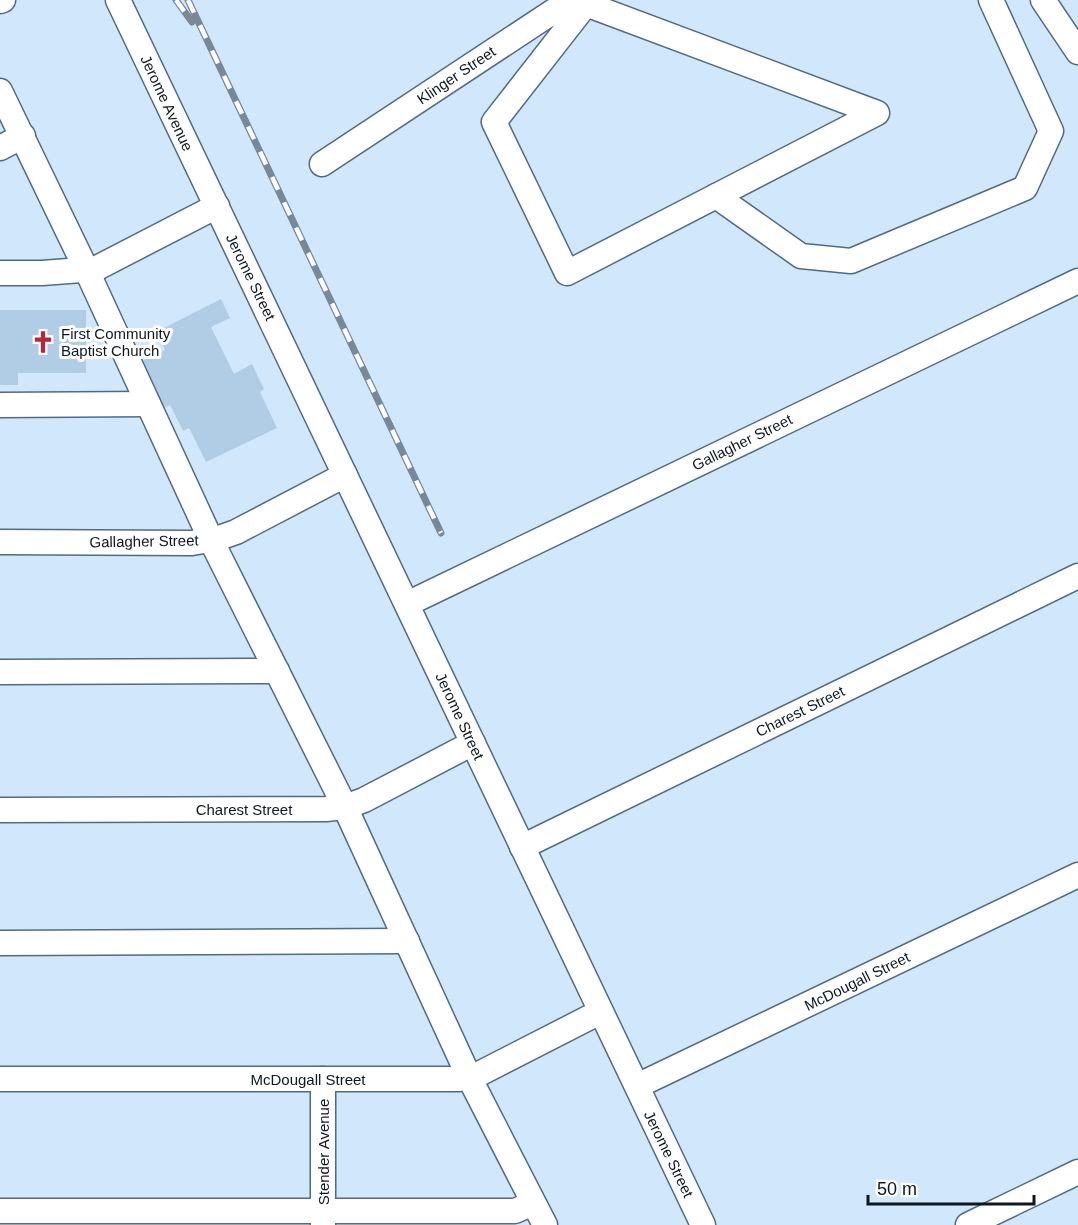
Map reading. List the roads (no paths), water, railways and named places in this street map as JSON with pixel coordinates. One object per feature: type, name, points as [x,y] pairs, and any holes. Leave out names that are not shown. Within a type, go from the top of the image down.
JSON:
[{"type":"street","name":"Jerome Avenue","points":[[118,0],[217,206]]},
{"type":"street","points":[[716,196],[801,256],[850,261],[1025,188],[1052,131],[991,0]]},
{"type":"street","points":[[1043,0],[1078,52]]},
{"type":"street","points":[[591,2],[877,113],[567,273],[494,122],[591,2]]},
{"type":"street","name":"Klinger Street","points":[[322,164],[563,5],[591,2]]},
{"type":"street","points":[[0,91],[87,271],[211,540],[345,807],[469,1077],[545,1225]]},
{"type":"street","points":[[0,148],[23,136]]},
{"type":"street","points":[[0,273],[87,271],[116,259],[217,206]]},
{"type":"street","name":"Jerome Street","points":[[217,206],[703,1225]]},
{"type":"street","name":"Gallagher Street","points":[[407,604],[1078,281]]},
{"type":"street","points":[[0,405],[148,404]]},
{"type":"street","name":"Gallagher Street","points":[[0,542],[192,543],[211,540],[236,532],[345,475]]},
{"type":"street","name":"Charest Street","points":[[522,847],[1078,576]]},
{"type":"street","points":[[0,672],[277,671]]},
{"type":"street","name":"Charest Street","points":[[0,810],[326,809],[345,807],[364,800],[473,743]]},
{"type":"street","name":"McDougall Street","points":[[637,1086],[1078,875]]},
{"type":"street","points":[[0,943],[406,941]]},
{"type":"street","name":"McDougall Street","points":[[0,1079],[458,1079],[469,1077],[600,1012]]},
{"type":"street","name":"Stender Avenue","points":[[323,1079],[323,1218]]},
{"type":"street","points":[[968,1225],[1078,1172]]},
{"type":"street","points":[[0,1211],[323,1218],[515,1211],[533,1203]]},
{"type":"railway","points":[[176,0],[192,22]]},
{"type":"railway","points":[[188,0],[441,533]]},
{"type":"place","name":"First Community Baptist Church","points":[[43,342]]}]
